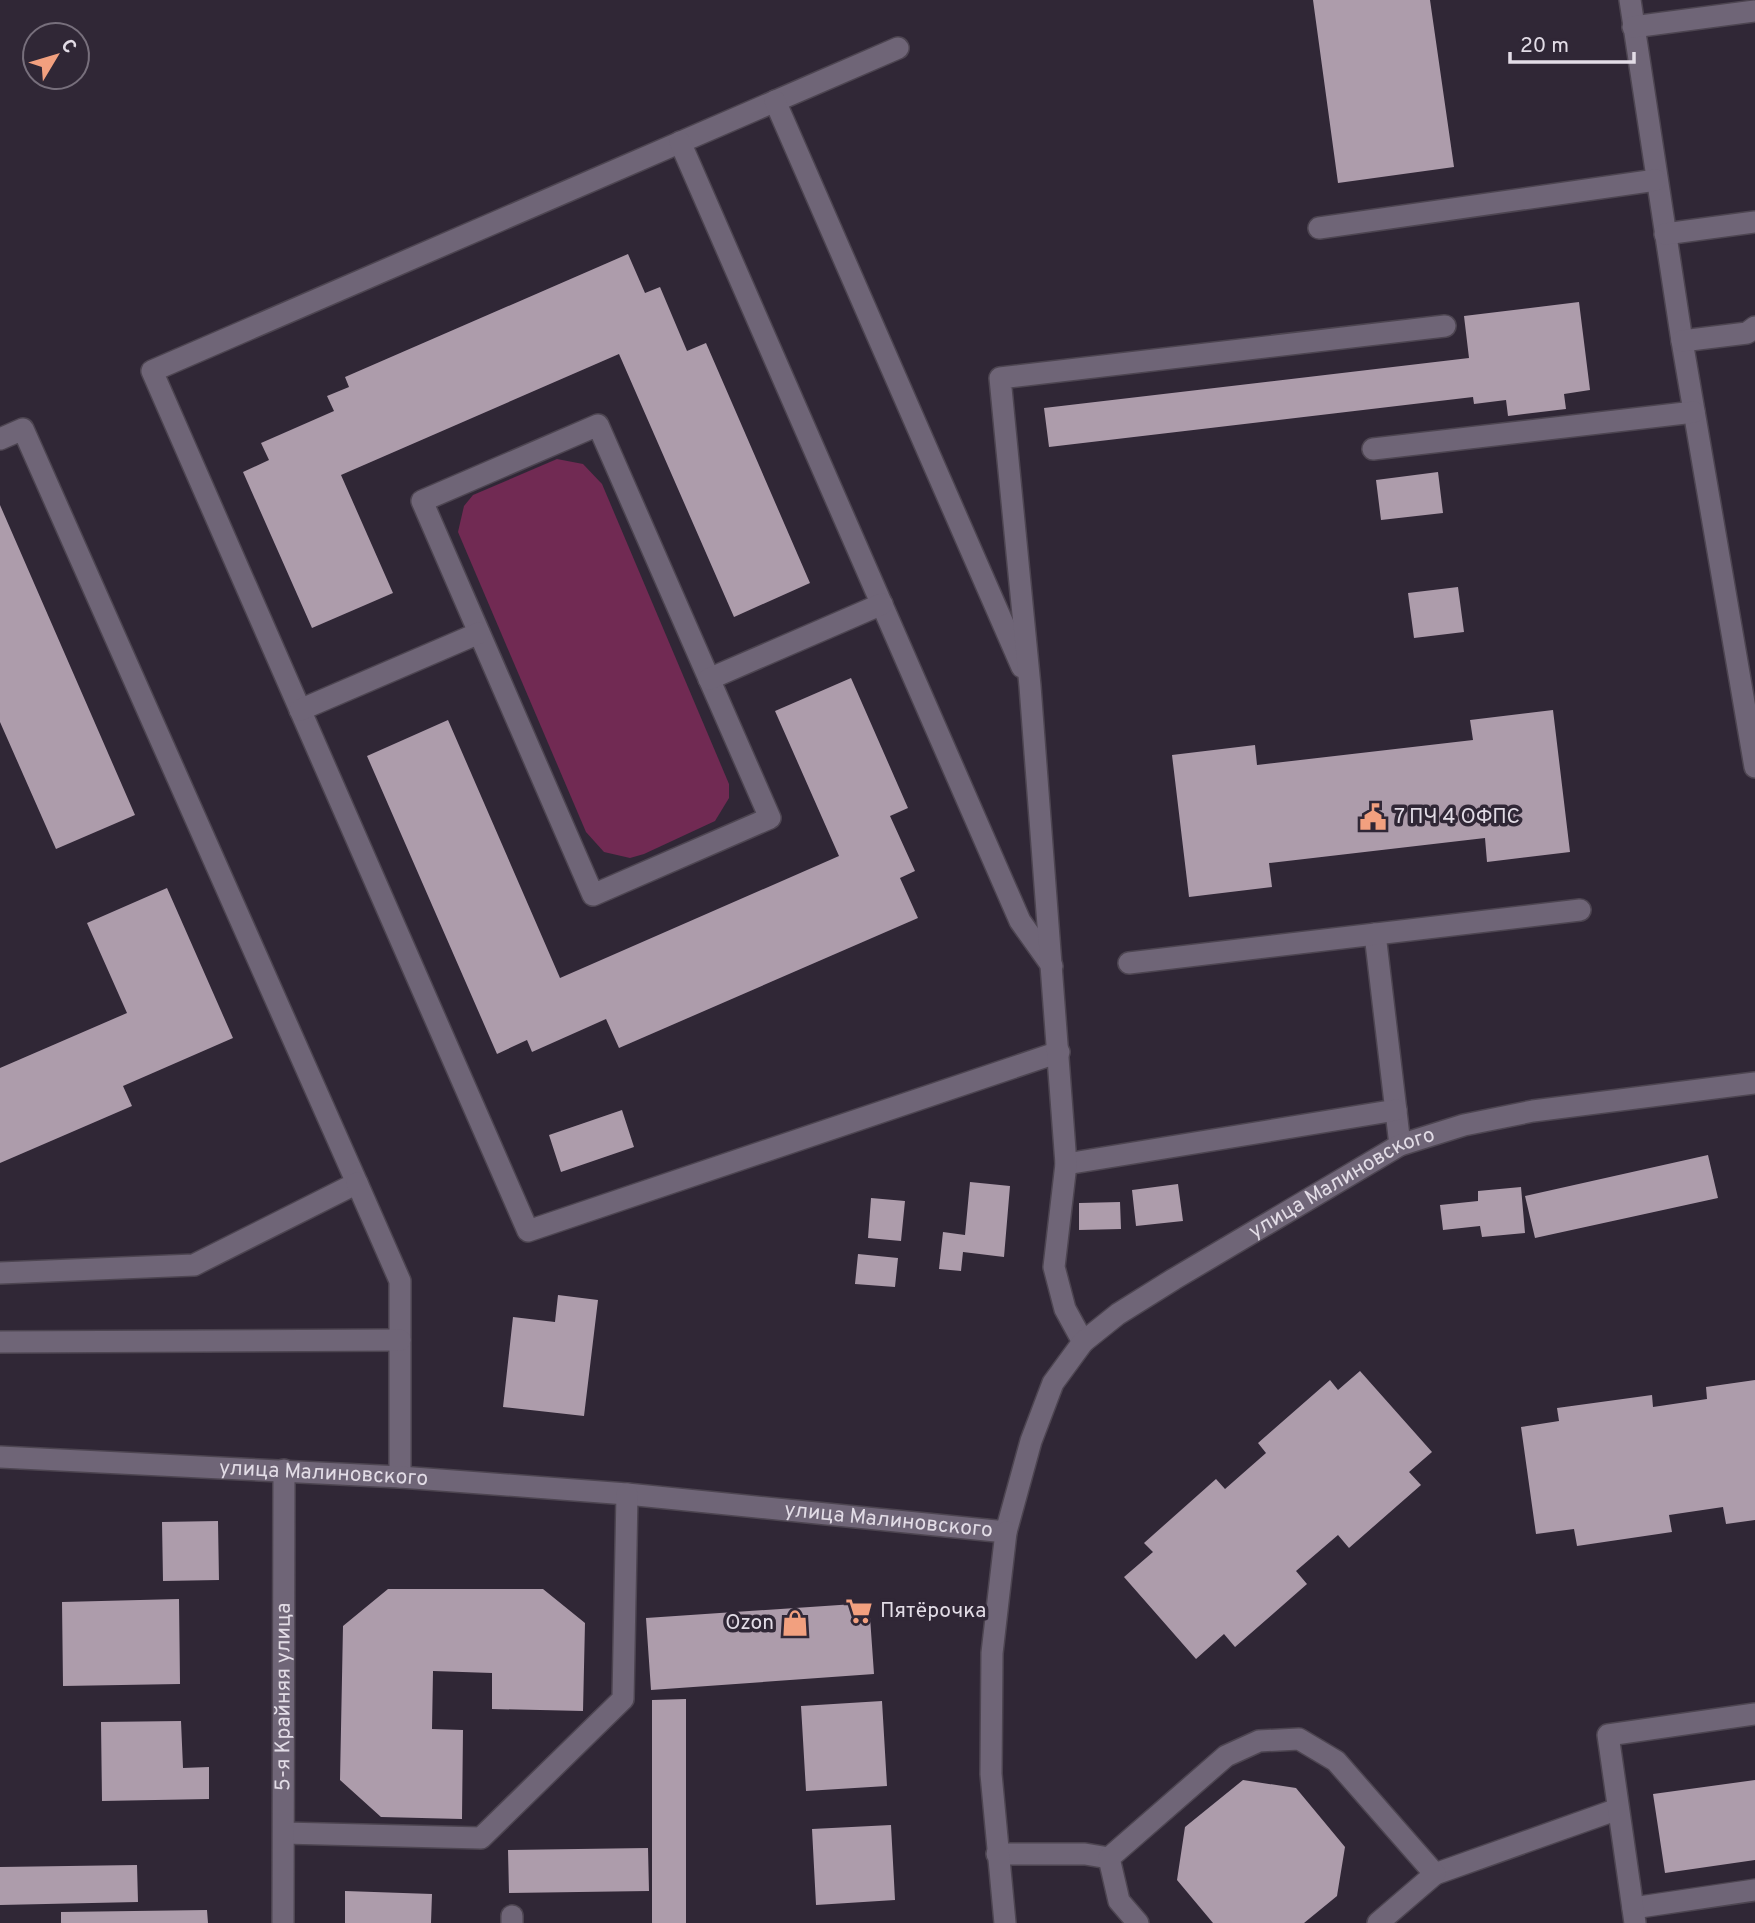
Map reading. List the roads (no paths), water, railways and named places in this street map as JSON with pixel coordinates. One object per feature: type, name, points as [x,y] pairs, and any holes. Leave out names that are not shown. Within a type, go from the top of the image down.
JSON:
[{"type":"street","points":[[1630,0],[1682,341],[1755,767]]},
{"type":"street","points":[[1633,27],[1755,10]]},
{"type":"street","points":[[898,48],[152,371],[528,1231],[1059,1052]]},
{"type":"street","points":[[775,101],[1030,686]]},
{"type":"street","points":[[680,142],[1020,921],[1052,967]]},
{"type":"street","points":[[1318,228],[1656,180]]},
{"type":"street","points":[[1665,234],[1755,222]]},
{"type":"street","points":[[1083,1342],[1065,1309],[1054,1267],[1066,1164],[1030,686],[1000,378],[1444,326]]},
{"type":"street","points":[[1682,341],[1747,333],[1755,327]]},
{"type":"street","points":[[1373,449],[1694,412]]},
{"type":"street","points":[[598,425],[770,818],[593,895],[479,632],[422,501],[598,425]]},
{"type":"street","points":[[0,439],[23,429],[400,1281],[400,1477]]},
{"type":"street","points":[[709,679],[882,604]]},
{"type":"street","points":[[300,710],[479,632]]},
{"type":"street","points":[[1129,963],[1580,910]]},
{"type":"street","points":[[1375,934],[1401,1145]]},
{"type":"street","name":"улица Малиновского","points":[[0,1457],[400,1477],[627,1494],[1006,1532],[1031,1441],[1053,1383],[1083,1342],[1118,1314],[1151,1293],[1401,1145],[1464,1125],[1533,1111],[1755,1083]]},
{"type":"street","points":[[1066,1164],[1396,1110]]},
{"type":"street","points":[[0,1273],[194,1265],[356,1184]]},
{"type":"street","points":[[0,1342],[400,1340]]},
{"type":"street","name":"5-я Крайняя улица","points":[[283,1923],[284,1470]]},
{"type":"street","points":[[284,1833],[481,1838],[623,1699],[627,1494]]},
{"type":"street","points":[[1005,1923],[991,1774],[992,1653],[1006,1532]]},
{"type":"street","points":[[1755,1714],[1608,1735],[1634,1915],[1755,1891]]},
{"type":"street","points":[[1109,1858],[1226,1756],[1259,1741],[1299,1739],[1336,1761],[1434,1874]]},
{"type":"street","points":[[1378,1923],[1434,1874],[1618,1809]]},
{"type":"street","points":[[998,1854],[1085,1854],[1109,1858]]},
{"type":"street","points":[[1109,1858],[1119,1901],[1138,1923]]},
{"type":"place","name":"7 ПЧ 4 ОФПС","points":[[1373,817]]},
{"type":"place","name":"Пятёрочка","points":[[859,1611]]},
{"type":"place","name":"Ozon","points":[[795,1623]]}]
